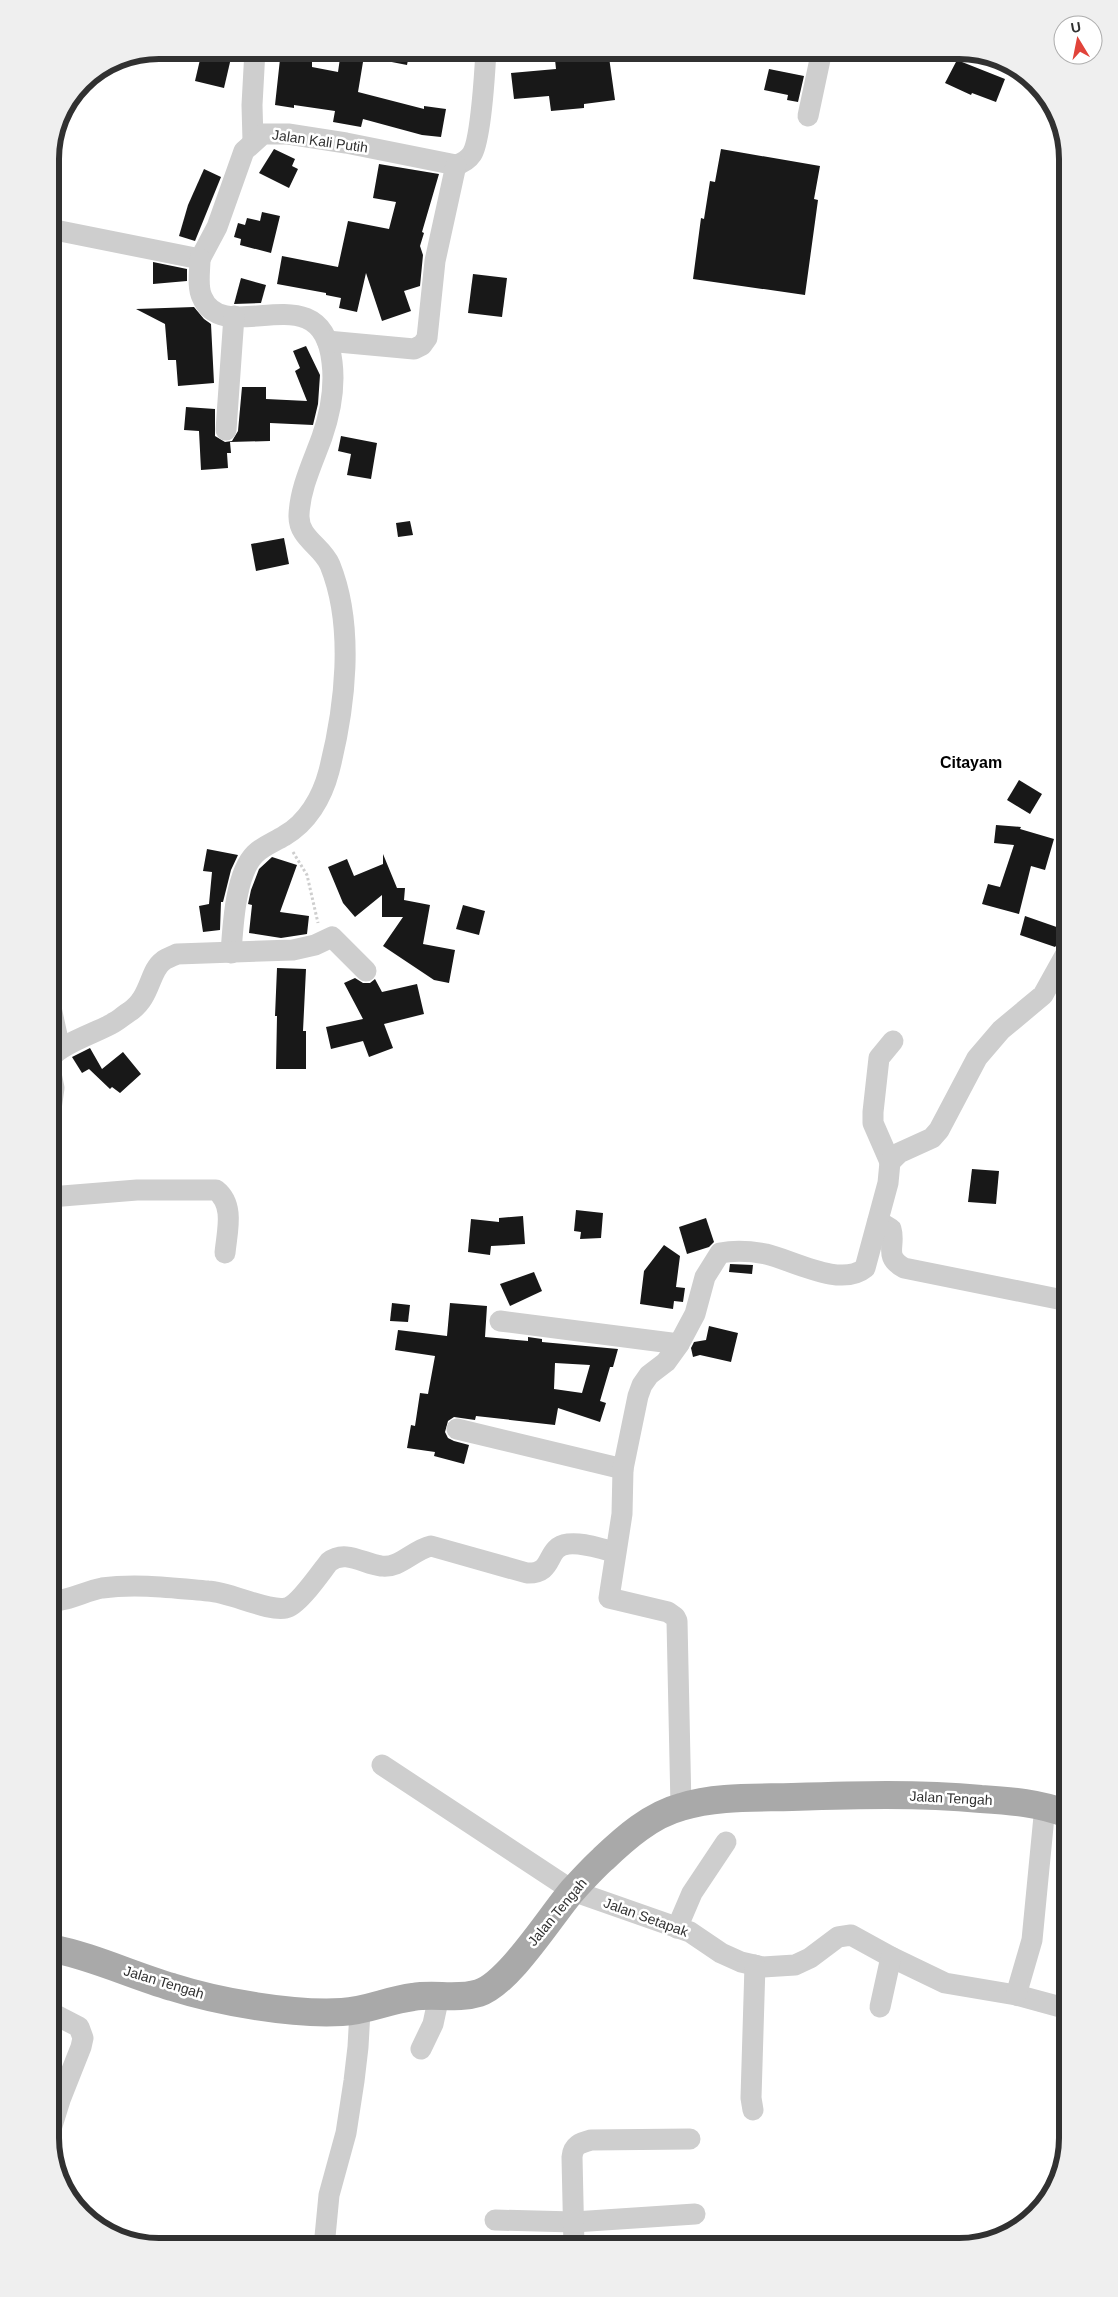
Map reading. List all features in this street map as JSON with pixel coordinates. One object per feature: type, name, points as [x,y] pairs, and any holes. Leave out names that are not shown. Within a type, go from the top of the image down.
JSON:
[{"type":"main road","name":"Jalan Tengah","points":[[59,1951],[103,1963],[175,1988],[268,2007],[303,2012],[360,2011],[399,1999],[417,1996],[466,1996],[482,1992],[494,1985],[521,1956],[573,1890],[602,1860],[652,1820],[681,1806],[729,1799],[884,1795],[949,1796],[1030,1802],[1056,1810]]},
{"type":"street","points":[[253,141],[251,120],[254,59]]},
{"type":"street","points":[[327,341],[414,349],[422,345],[427,338],[435,261],[456,165],[463,163],[473,153],[482,102],[485,59]]},
{"type":"street","points":[[808,116],[820,59]]},
{"type":"street","name":"Jalan Kali Putih","points":[[200,259],[217,226],[244,151],[263,134],[288,134],[346,143],[456,165]]},
{"type":"street","points":[[59,231],[200,259],[200,295],[210,309],[221,314],[234,316],[290,314],[306,316],[319,326],[327,341],[332,361],[333,392],[323,434],[304,487],[299,517],[304,534],[329,562],[337,588],[345,636],[344,674],[337,729],[329,772],[312,811],[302,824],[265,846],[253,856],[247,867],[234,909],[231,953]]},
{"type":"street","points":[[226,430],[234,316]]},
{"type":"street","points":[[59,1052],[113,1024],[136,1008],[147,993],[154,973],[162,961],[177,954],[231,953],[304,948],[332,937],[366,971]]},
{"type":"street","points":[[890,1162],[899,1153],[932,1138],[939,1130],[977,1058],[1002,1030],[1043,995],[1059,966]]},
{"type":"street","points":[[681,1806],[677,1621],[668,1612],[609,1598],[622,1514],[623,1469],[632,1420],[642,1385],[649,1375],[674,1354],[695,1314],[705,1277],[720,1253],[736,1250],[766,1255],[832,1274],[852,1275],[864,1268],[888,1183],[890,1162],[874,1123],[873,1112],[879,1058],[893,1041]]},
{"type":"street","points":[[59,1196],[137,1190],[216,1190],[221,1194],[229,1211],[225,1253]]},
{"type":"street","points":[[878,1221],[891,1229],[891,1254],[895,1262],[904,1268],[1059,1299]]},
{"type":"street","points":[[500,1321],[679,1344]]},
{"type":"street","points":[[457,1428],[623,1469]]},
{"type":"street","points":[[59,1600],[103,1588],[141,1586],[222,1592],[271,1607],[287,1608],[298,1602],[329,1562],[336,1557],[350,1557],[380,1566],[394,1566],[417,1551],[431,1546],[527,1573],[536,1573],[543,1570],[553,1552],[567,1544],[591,1546],[615,1552]]},
{"type":"street","name":"Jalan Setapak","points":[[382,1765],[573,1890],[690,1932],[721,1953],[741,1962],[781,1967],[795,1965],[810,1958],[838,1937],[845,1935],[856,1936],[890,1957],[946,1983],[1016,1995],[1059,2007]]},
{"type":"street","points":[[1016,1995],[1032,1940],[1056,1810]]},
{"type":"street","points":[[677,1928],[692,1893],[726,1842]]},
{"type":"street","points":[[880,2007],[890,1957]]},
{"type":"street","points":[[753,2110],[751,2098],[755,1965]]},
{"type":"street","points":[[421,2048],[433,2024],[439,1996]]},
{"type":"street","points":[[325,2238],[329,2195],[346,2133],[358,2047],[360,2011]]},
{"type":"street","points":[[59,2016],[79,2026],[83,2038],[81,2048],[59,2092]]},
{"type":"street","points":[[574,2238],[572,2149],[577,2144],[591,2140],[690,2138]]},
{"type":"street","points":[[495,2220],[574,2222],[695,2214]]},
{"type":"path","points":[[284,836],[307,875],[318,923],[332,937]]},
{"type":"building","points":[[200,59],[231,59],[224,88],[195,81]]},
{"type":"building","points":[[280,59],[312,59],[312,67],[338,72],[340,59],[346,59],[363,62],[358,92],[424,109],[424,106],[446,109],[441,137],[422,135],[363,119],[361,127],[333,122],[335,111],[294,105],[294,108],[275,105]]},
{"type":"building","points":[[376,59],[408,59],[407,65]]},
{"type":"building","points":[[555,59],[609,59],[615,100],[584,104],[584,108],[551,111],[549,96],[514,99],[511,73],[556,69]]},
{"type":"building","points":[[957,60],[1005,79],[996,102],[972,93],[971,95],[945,83]]},
{"type":"building","points":[[769,69],[804,76],[798,102],[787,100],[788,95],[764,90]]},
{"type":"building","points":[[274,149],[295,159],[292,166],[298,169],[289,188],[259,173]]},
{"type":"building","points":[[721,149],[820,166],[814,199],[818,200],[805,295],[693,279],[701,218],[704,219],[710,181],[715,182]]},
{"type":"building","points":[[379,164],[439,174],[422,232],[424,233],[420,246],[423,255],[420,286],[404,291],[411,311],[382,321],[366,273],[357,312],[339,308],[341,298],[326,295],[326,293],[277,284],[282,256],[338,267],[348,221],[389,229],[396,202],[373,198]]},
{"type":"building","points":[[204,169],[221,177],[195,241],[179,236],[188,205]]},
{"type":"building","points":[[262,212],[280,216],[271,253],[240,245],[241,239],[234,237],[238,223],[245,225],[247,218],[260,221]]},
{"type":"building","points":[[153,262],[187,269],[187,281],[153,284]]},
{"type":"building","points":[[473,274],[507,278],[502,317],[468,313]]},
{"type":"building","points":[[241,278],[266,285],[261,303],[234,304]]},
{"type":"building","points":[[194,307],[211,324],[214,383],[178,386],[176,360],[168,360],[165,324],[136,309]]},
{"type":"building","points":[[306,346],[320,375],[318,404],[313,425],[270,423],[270,441],[230,442],[231,453],[227,453],[228,468],[201,470],[199,431],[184,430],[186,407],[215,409],[215,436],[225,442],[232,441],[238,431],[242,387],[266,387],[266,399],[307,401],[295,371],[300,368],[293,351]]},
{"type":"building","points":[[341,436],[377,443],[371,479],[347,475],[351,454],[338,451]]},
{"type":"building","points":[[410,521],[413,535],[398,537],[396,523]]},
{"type":"building","points":[[284,538],[289,564],[256,571],[251,544]]},
{"type":"building","points":[[1019,780],[1042,794],[1030,814],[1007,800]]},
{"type":"building","points":[[996,825],[1021,827],[1020,829],[1054,839],[1045,870],[1031,866],[1019,914],[982,904],[988,884],[1000,887],[1014,845],[994,843]]},
{"type":"building","points":[[207,849],[238,855],[231,870],[223,902],[221,902],[220,930],[203,932],[199,906],[209,904],[212,872],[203,871]]},
{"type":"building","points":[[383,854],[397,888],[405,888],[404,900],[430,905],[423,944],[455,950],[449,983],[434,980],[383,946],[403,917],[382,917],[382,895],[355,917],[343,903],[328,867],[347,859],[354,876],[383,864]]},
{"type":"building","points":[[272,857],[297,865],[280,912],[309,916],[307,934],[281,938],[249,933],[252,905],[248,904],[251,890],[259,869]]},
{"type":"building","points":[[463,905],[485,911],[479,935],[456,929]]},
{"type":"building","points":[[1025,916],[1059,928],[1059,942],[1055,947],[1020,935]]},
{"type":"building","points":[[277,968],[306,969],[303,1031],[306,1031],[306,1069],[276,1069],[277,1016],[275,1016]]},
{"type":"building","points":[[355,978],[363,983],[370,983],[375,979],[382,992],[417,984],[424,1014],[384,1024],[393,1048],[369,1057],[363,1041],[331,1049],[326,1027],[363,1019],[344,983]]},
{"type":"building","points":[[90,1048],[102,1069],[123,1052],[141,1074],[120,1093],[112,1087],[110,1089],[89,1069],[82,1073],[72,1057]]},
{"type":"building","points":[[972,1169],[999,1171],[996,1204],[968,1202]]},
{"type":"building","points":[[576,1210],[603,1213],[601,1238],[580,1239],[581,1232],[574,1231]]},
{"type":"building","points":[[523,1216],[525,1244],[491,1246],[490,1255],[468,1252],[471,1219],[499,1222],[499,1218]]},
{"type":"building","points":[[706,1218],[714,1242],[709,1247],[687,1254],[679,1227]]},
{"type":"building","points":[[664,1245],[680,1256],[676,1287],[685,1288],[683,1302],[674,1301],[673,1309],[640,1304],[644,1271]]},
{"type":"building","points":[[730,1264],[753,1265],[752,1274],[729,1272]]},
{"type":"building","points":[[534,1272],[542,1291],[510,1306],[500,1284]]},
{"type":"building","points":[[392,1303],[410,1305],[408,1322],[390,1321]]},
{"type":"building","points":[[450,1303],[487,1306],[485,1337],[528,1341],[528,1337],[542,1339],[542,1342],[618,1349],[613,1367],[610,1367],[600,1401],[606,1403],[600,1422],[558,1408],[555,1425],[476,1416],[475,1420],[454,1417],[448,1421],[445,1432],[448,1438],[469,1445],[464,1464],[434,1456],[435,1452],[407,1448],[411,1425],[415,1426],[420,1393],[428,1394],[435,1356],[395,1350],[398,1330],[447,1336]],"holes":[[[555,1363],[590,1365],[582,1393],[554,1389]]]},
{"type":"building","points":[[709,1326],[738,1333],[731,1362],[700,1355],[693,1357],[691,1348],[694,1342],[706,1340]]},
{"type":"district","name":"Citayam","points":[[971,762]]}]
